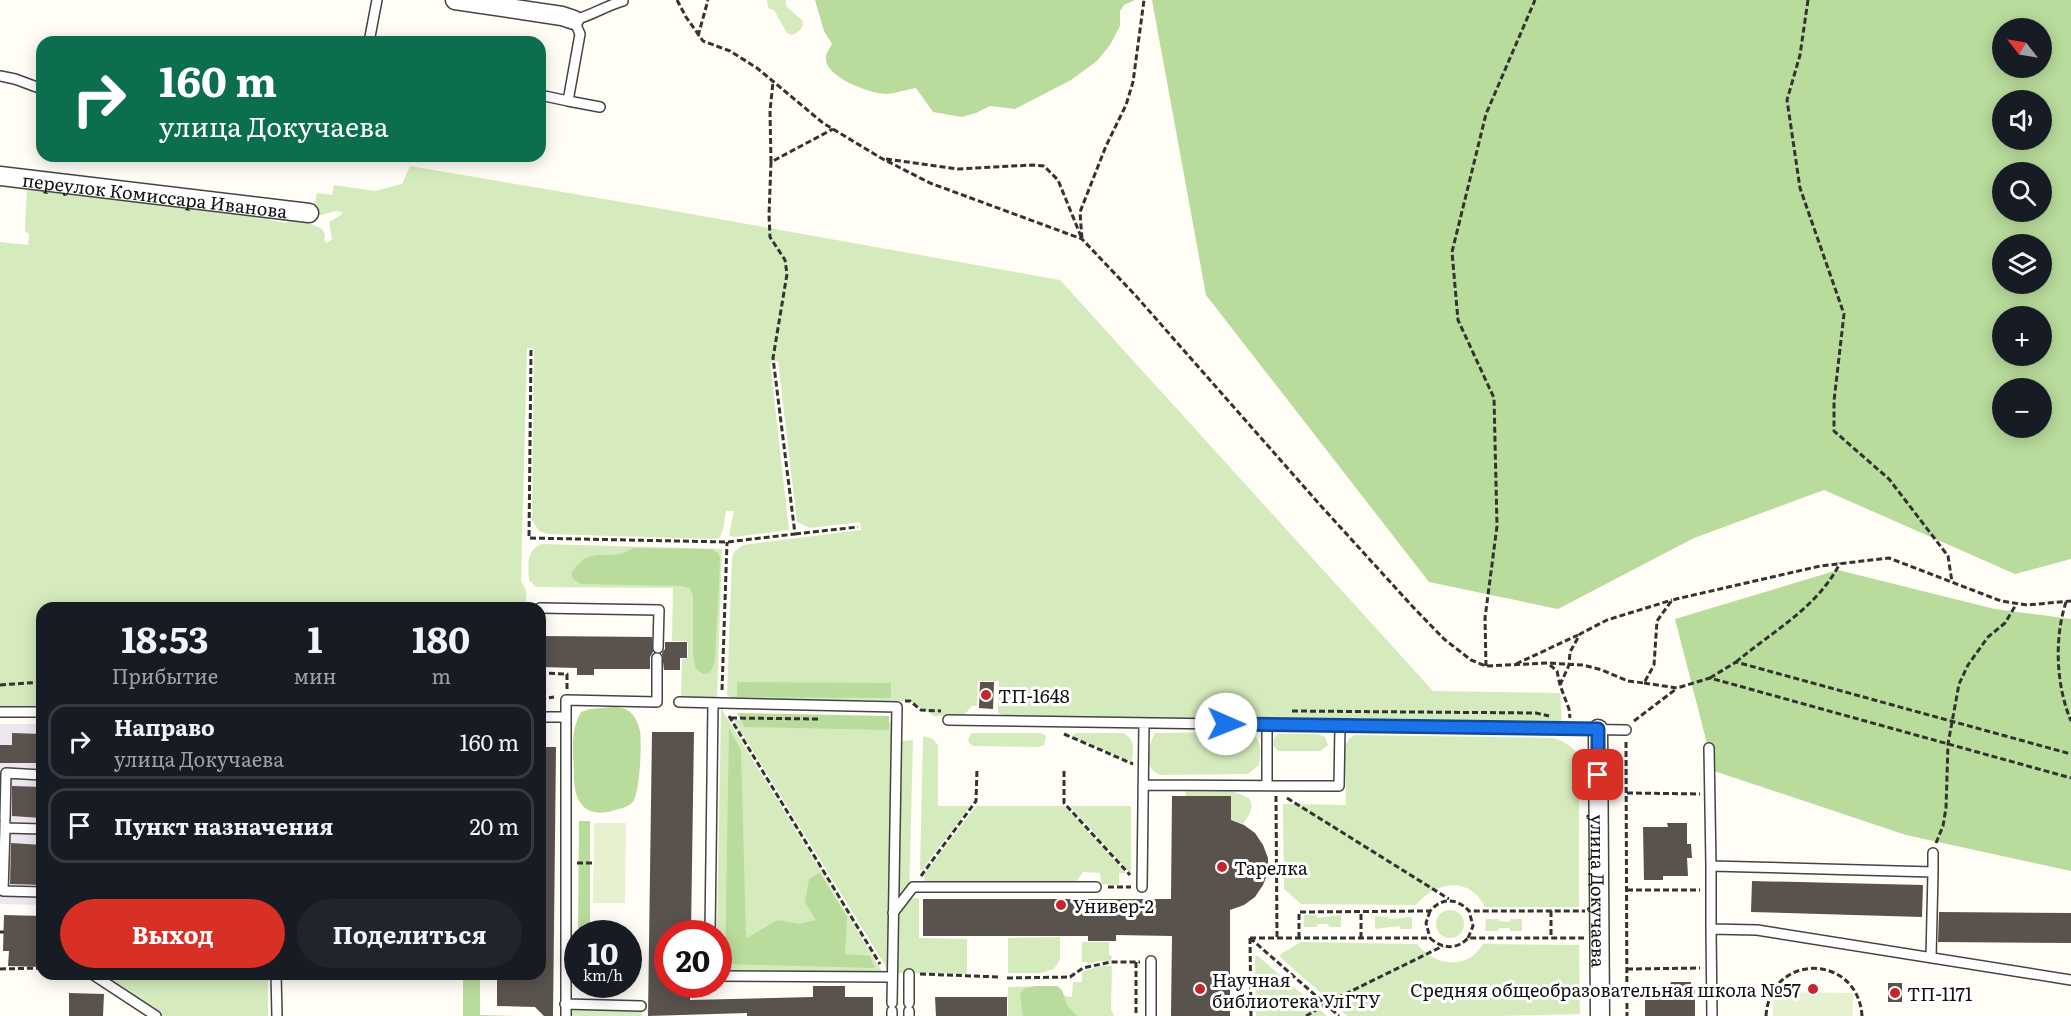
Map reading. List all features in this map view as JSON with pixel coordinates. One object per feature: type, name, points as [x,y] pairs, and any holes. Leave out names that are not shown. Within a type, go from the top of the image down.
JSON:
[{"type":"street","points":[[455,0],[562,16],[574,20]]},
{"type":"street","name":"переулок Комиссара Иванова","points":[[0,176],[309,213]]},
{"type":"street","name":"улица Докучаева","points":[[1598,729],[1600,1016]]},
{"type":"lane","points":[[370,36],[377,0]]},
{"type":"lane","points":[[568,100],[580,34],[574,20],[588,17],[605,6],[623,1]]},
{"type":"lane","points":[[0,76],[36,87]]},
{"type":"lane","points":[[546,96],[600,107]]},
{"type":"lane","points":[[546,608],[659,610],[657,702],[566,700],[566,1016]]},
{"type":"lane","points":[[679,702],[897,706],[892,1010]]},
{"type":"lane","points":[[710,920],[717,703]]},
{"type":"lane","points":[[0,712],[36,712]]},
{"type":"lane","points":[[546,717],[566,717]]},
{"type":"lane","points":[[948,720],[1626,730]]},
{"type":"lane","points":[[1142,887],[1144,723]]},
{"type":"lane","points":[[1267,724],[1267,785]]},
{"type":"lane","points":[[1143,785],[1339,786],[1340,725]]},
{"type":"lane","points":[[1709,748],[1712,1016]]},
{"type":"lane","points":[[36,775],[6,773],[3,822],[3,891],[36,892]]},
{"type":"lane","points":[[3,822],[36,828]]},
{"type":"lane","points":[[1931,958],[1933,853]]},
{"type":"lane","points":[[1711,866],[1933,872]]},
{"type":"lane","points":[[893,914],[913,887],[1096,887]]},
{"type":"lane","points":[[1711,929],[1757,930],[2071,980]]},
{"type":"lane","points":[[1150,961],[1150,1016]]},
{"type":"lane","points":[[909,974],[909,1010]]},
{"type":"lane","points":[[732,976],[892,977]]},
{"type":"lane","points":[[101,980],[154,1015]]},
{"type":"lane","points":[[276,980],[277,1016]]},
{"type":"lane","points":[[566,1004],[641,1006]]},
{"type":"path","points":[[677,0],[698,36],[710,45],[730,51],[757,68],[822,123],[881,159],[930,183],[1082,240]]},
{"type":"path","points":[[698,36],[708,0]]},
{"type":"path","points":[[1082,240],[1080,213],[1106,146],[1126,105],[1133,82],[1144,0]]},
{"type":"path","points":[[1486,666],[1485,618],[1497,526],[1494,398],[1458,320],[1452,252],[1486,114],[1534,0]]},
{"type":"path","points":[[1808,0],[1800,55],[1787,100],[1800,188],[1844,314],[1834,401],[1834,431],[1889,479],[1948,556],[1952,582]]},
{"type":"path","points":[[773,82],[770,111],[770,237],[784,260],[787,274],[773,358],[795,534]]},
{"type":"path","points":[[771,162],[833,129]]},
{"type":"path","points":[[881,159],[958,169],[1044,166],[1058,180],[1082,240],[1136,296],[1413,607],[1444,639],[1471,660],[1486,666],[1548,663],[1583,665],[1628,681],[1677,688]]},
{"type":"path","points":[[531,350],[529,538],[727,542],[858,527]]},
{"type":"path","points":[[717,703],[727,542]]},
{"type":"path","points":[[1515,665],[1607,620],[1672,600],[1840,563],[1889,558],[2001,602],[2027,605],[2071,601]]},
{"type":"path","points":[[1628,1016],[1626,727],[1677,688],[1710,678],[1736,662],[1797,615],[1823,591],[1840,563]]},
{"type":"path","points":[[1644,683],[1654,665],[1657,621],[1672,600]]},
{"type":"path","points":[[2066,602],[2060,628],[2059,668],[2071,721]]},
{"type":"path","points":[[1933,853],[1943,826],[1946,808],[1948,744],[1959,684],[1968,665],[1988,637],[2005,624],[2017,603]]},
{"type":"path","points":[[1560,685],[1569,665],[1570,652],[1580,634]]},
{"type":"path","points":[[1736,662],[2071,754]]},
{"type":"path","points":[[1548,663],[1557,671],[1569,709],[1570,729]]},
{"type":"path","points":[[546,673],[567,674],[566,700]]},
{"type":"path","points":[[1710,678],[2071,777]]},
{"type":"path","points":[[0,685],[36,682]]},
{"type":"path","points":[[735,718],[731,718],[885,972],[892,977]]},
{"type":"path","points":[[1063,734],[1143,768]]},
{"type":"path","points":[[913,887],[976,801],[977,769]]},
{"type":"path","points":[[1064,771],[1064,803],[1142,887]]},
{"type":"path","points":[[1277,938],[1276,791],[1469,911],[1473,926],[1468,938],[1459,945],[1443,946],[1325,1004],[1306,1016]]},
{"type":"path","points":[[1627,793],[1710,794]]},
{"type":"path","points":[[1096,887],[1142,887]]},
{"type":"path","points":[[1627,890],[1711,890]]},
{"type":"path","points":[[1443,946],[1430,938],[1426,923],[1430,911],[1436,904],[1450,900]]},
{"type":"path","points":[[1299,938],[1299,912],[1430,911]]},
{"type":"path","points":[[1469,911],[1599,911]]},
{"type":"path","points":[[1551,911],[1551,938]]},
{"type":"path","points":[[1361,912],[1361,938]]},
{"type":"path","points":[[1250,938],[1430,938]]},
{"type":"path","points":[[1250,938],[1339,1016]]},
{"type":"path","points":[[1250,938],[1251,1016]]},
{"type":"path","points":[[1468,938],[1600,938]]},
{"type":"path","points":[[1007,978],[1070,977],[1083,968],[1111,962],[1150,961]]},
{"type":"path","points":[[1136,962],[1136,1016]]},
{"type":"path","points":[[0,969],[36,968]]},
{"type":"path","points":[[1627,969],[1712,968]]},
{"type":"path","points":[[1766,1016],[1769,999],[1777,985],[1789,975],[1812,968],[1827,970],[1848,982],[1857,994],[1862,1016]]},
{"type":"path","points":[[909,974],[999,977]]},
{"type":"shaded area","points":[[0,724],[36,724],[36,905],[0,904]]},
{"type":"green space","points":[[767,0],[786,0],[786,6],[803,21],[797,33],[792,35],[787,33],[774,10],[768,8]]},
{"type":"green space","points":[[815,0],[1135,0],[1124,5],[1120,11],[1120,26],[1110,45],[1097,61],[1071,80],[1015,109],[990,106],[962,117],[933,112],[916,88],[881,94],[840,78],[827,64],[826,55],[832,44],[824,31]]},
{"type":"green space","points":[[1152,0],[2071,0],[2071,559],[2015,574],[1824,490],[1694,538],[1558,609],[1429,582],[1206,295]]},
{"type":"green space","points":[[410,166],[1060,280],[1433,691],[1560,693],[1562,725],[1006,716],[998,713],[999,681],[978,681],[977,706],[972,706],[964,715],[934,716],[910,701],[732,699],[727,695],[734,552],[743,545],[861,530],[860,522],[810,528],[797,522],[778,361],[770,362],[789,530],[734,537],[729,535],[734,511],[726,511],[721,535],[713,539],[547,534],[539,531],[532,520],[534,349],[527,348],[521,581],[526,590],[526,602],[36,602],[36,707],[0,707],[0,242],[28,245],[29,234],[25,231],[27,185],[267,214],[270,220],[309,223],[322,229],[325,234],[324,240],[327,243],[332,239],[329,222],[342,212],[335,211],[315,217],[314,207],[317,193],[332,195],[334,185],[375,191],[402,184]]},
{"type":"green space","points":[[542,544],[722,549],[717,699],[681,697],[682,659],[688,659],[688,641],[672,641],[673,588],[536,587],[529,580],[529,558],[533,550]]},
{"type":"green space","points":[[633,548],[711,549],[718,553],[720,558],[715,656],[714,665],[709,673],[703,674],[696,669],[693,655],[693,596],[690,588],[581,584],[574,580],[571,574],[586,558],[616,555]]},
{"type":"green space","points":[[1838,570],[1995,609],[2071,619],[2071,871],[1906,835],[1714,771],[1675,619]]},
{"type":"green space","points":[[737,682],[891,683],[891,698],[737,697]]},
{"type":"green space","points":[[612,707],[628,710],[638,724],[641,746],[639,780],[632,803],[619,809],[597,813],[585,808],[577,796],[573,753],[575,728],[581,712]]},
{"type":"green space","points":[[721,708],[883,973],[732,972],[732,920],[717,920]]},
{"type":"green space","points":[[737,713],[889,716],[889,730],[745,727]]},
{"type":"green space","points":[[734,720],[891,722],[888,970]]},
{"type":"green space","points":[[729,728],[741,750],[746,938],[778,920],[799,924],[816,920],[805,902],[809,879],[820,873],[847,917],[845,954],[870,956],[875,968],[732,964],[732,920],[726,920]]},
{"type":"green space","points":[[1247,732],[1256,737],[1260,745],[1259,765],[1248,774],[1161,775],[1151,768],[1149,763],[1150,744],[1155,733]]},
{"type":"green space","points":[[971,733],[1040,733],[1046,738],[1044,745],[1038,747],[974,746],[968,741]]},
{"type":"green space","points":[[1075,733],[1123,733],[1127,735],[1132,742],[1132,762],[1072,736]]},
{"type":"green space","points":[[1278,734],[1318,734],[1325,737],[1328,745],[1321,751],[1278,751],[1273,745],[1274,738]]},
{"type":"green space","points":[[1355,735],[1553,738],[1569,745],[1579,758],[1579,907],[1485,907],[1470,890],[1452,885],[1433,891],[1416,905],[1301,904],[1284,889],[1283,804],[1346,805],[1345,746]]},
{"type":"green space","points":[[923,736],[933,739],[938,745],[938,806],[970,806],[920,870]]},
{"type":"green space","points":[[913,740],[909,898],[919,898],[919,938],[967,939],[967,974],[898,973],[902,741]]},
{"type":"green space","points":[[1185,789],[1227,789],[1249,798],[1250,811],[1243,824],[1231,820],[1231,796],[1186,796]]},
{"type":"green space","points":[[976,806],[1064,806],[1126,873],[1119,873],[1119,885],[1101,884],[1100,873],[1083,872],[1076,882],[925,883],[924,875]]},
{"type":"green space","points":[[1070,806],[1131,806],[1131,874]]},
{"type":"green space","points":[[579,821],[590,821],[590,920],[578,920]]},
{"type":"green space","points":[[594,823],[626,823],[625,903],[593,903]]},
{"type":"green space","points":[[1450,910],[1460,914],[1464,924],[1460,934],[1450,938],[1440,934],[1436,924],[1440,914]]},
{"type":"green space","points":[[1304,915],[1317,915],[1317,918],[1341,915],[1341,927],[1317,924],[1317,927],[1304,927]]},
{"type":"green space","points":[[1375,916],[1389,919],[1412,917],[1412,929],[1400,929],[1400,926],[1375,929]]},
{"type":"green space","points":[[1486,919],[1510,922],[1510,919],[1522,919],[1522,931],[1499,928],[1498,931],[1485,931]]},
{"type":"green space","points":[[1060,937],[1060,960],[1054,969],[1041,973],[1008,973],[1008,938]]},
{"type":"green space","points":[[1082,942],[1109,942],[1111,961],[1088,964],[1082,962]]},
{"type":"green space","points":[[1301,942],[1417,944],[1432,957],[1450,962],[1460,962],[1468,958],[1476,953],[1483,944],[1579,945],[1580,1014],[1347,1016],[1280,957],[1281,954]]},
{"type":"green space","points":[[1255,956],[1258,956],[1327,1016],[1256,1016]]},
{"type":"green space","points":[[1100,966],[1112,966],[1111,1009],[1114,1016],[1008,1016],[1008,987],[1058,986],[1065,996],[1072,997],[1073,982],[1082,982],[1082,972]]},
{"type":"green space","points":[[108,980],[268,980],[268,1016],[163,1016]]},
{"type":"green space","points":[[463,980],[480,980],[480,1015],[516,1016],[463,1016]]},
{"type":"green space","points":[[1057,986],[1062,990],[1067,1005],[1077,1016],[1023,1016],[1020,994],[1025,988]]},
{"type":"green space","points":[[1773,992],[1853,993],[1853,1016],[1773,1016]]},
{"type":"green space","points":[[572,1007],[642,1008],[642,1016],[572,1016]]},
{"type":"building","points":[[546,636],[652,637],[653,652],[650,657],[650,669],[594,669],[594,675],[577,675],[577,668],[546,667]]},
{"type":"building","points":[[665,642],[687,642],[687,658],[680,658],[680,670],[664,670],[662,653],[665,649]]},
{"type":"building","name":"ТП-1648","points":[[980,682],[994,682],[993,709],[979,708]]},
{"type":"building","points":[[652,732],[694,732],[691,920],[654,920],[654,998],[690,998],[690,1000],[813,997],[813,986],[845,986],[845,997],[873,997],[873,1016],[747,1016],[747,1013],[648,1016]]},
{"type":"building","points":[[12,733],[36,734],[36,763],[0,763],[0,745],[12,745]]},
{"type":"building","points":[[546,747],[556,747],[553,1016],[544,1016],[535,1007],[497,1006],[497,980],[546,980]]},
{"type":"building","points":[[12,786],[36,787],[36,818],[12,816]]},
{"type":"building","points":[[1172,796],[1231,796],[1231,820],[1255,833],[1268,858],[1268,872],[1255,897],[1244,905],[1230,910],[1230,1016],[1171,1016],[1172,936],[1116,935],[1116,941],[1088,941],[1088,936],[923,936],[923,899],[1171,899]]},
{"type":"building","points":[[1667,823],[1687,823],[1687,844],[1691,844],[1692,858],[1687,858],[1688,876],[1663,876],[1663,880],[1644,880],[1643,827],[1668,827]]},
{"type":"building","points":[[11,843],[36,845],[36,885],[10,884]]},
{"type":"building","points":[[1752,881],[1923,885],[1922,917],[1751,912]]},
{"type":"building","points":[[1939,912],[2071,913],[2071,943],[1938,942]]},
{"type":"building","points":[[4,915],[36,916],[36,967],[8,966],[9,951],[3,951]]},
{"type":"building","points":[[1671,982],[1691,982],[1691,990],[1695,990],[1695,1016],[1645,1016],[1645,986],[1670,985]]},
{"type":"building","name":"ТП-1171","points":[[1888,983],[1902,983],[1902,1002],[1888,1002]]},
{"type":"building","points":[[69,993],[104,994],[103,1016],[69,1016]]},
{"type":"building","points":[[935,997],[1007,997],[1007,1016],[936,1016]]},
{"type":"place","name":"ТП-1648","points":[[986,695]]},
{"type":"place","name":"Тарелка","points":[[1222,867]]},
{"type":"place","name":"Универ-2","points":[[1061,905]]},
{"type":"place","name":"Научная библиотека УлГТУ","points":[[1200,989]]},
{"type":"place","name":"Средняя общеобразовательная школа №57","points":[[1813,989]]},
{"type":"place","name":"ТП-1171","points":[[1895,993]]},
{"type":"route","points":[[1226,724],[1598,729],[1598,775]]}]
